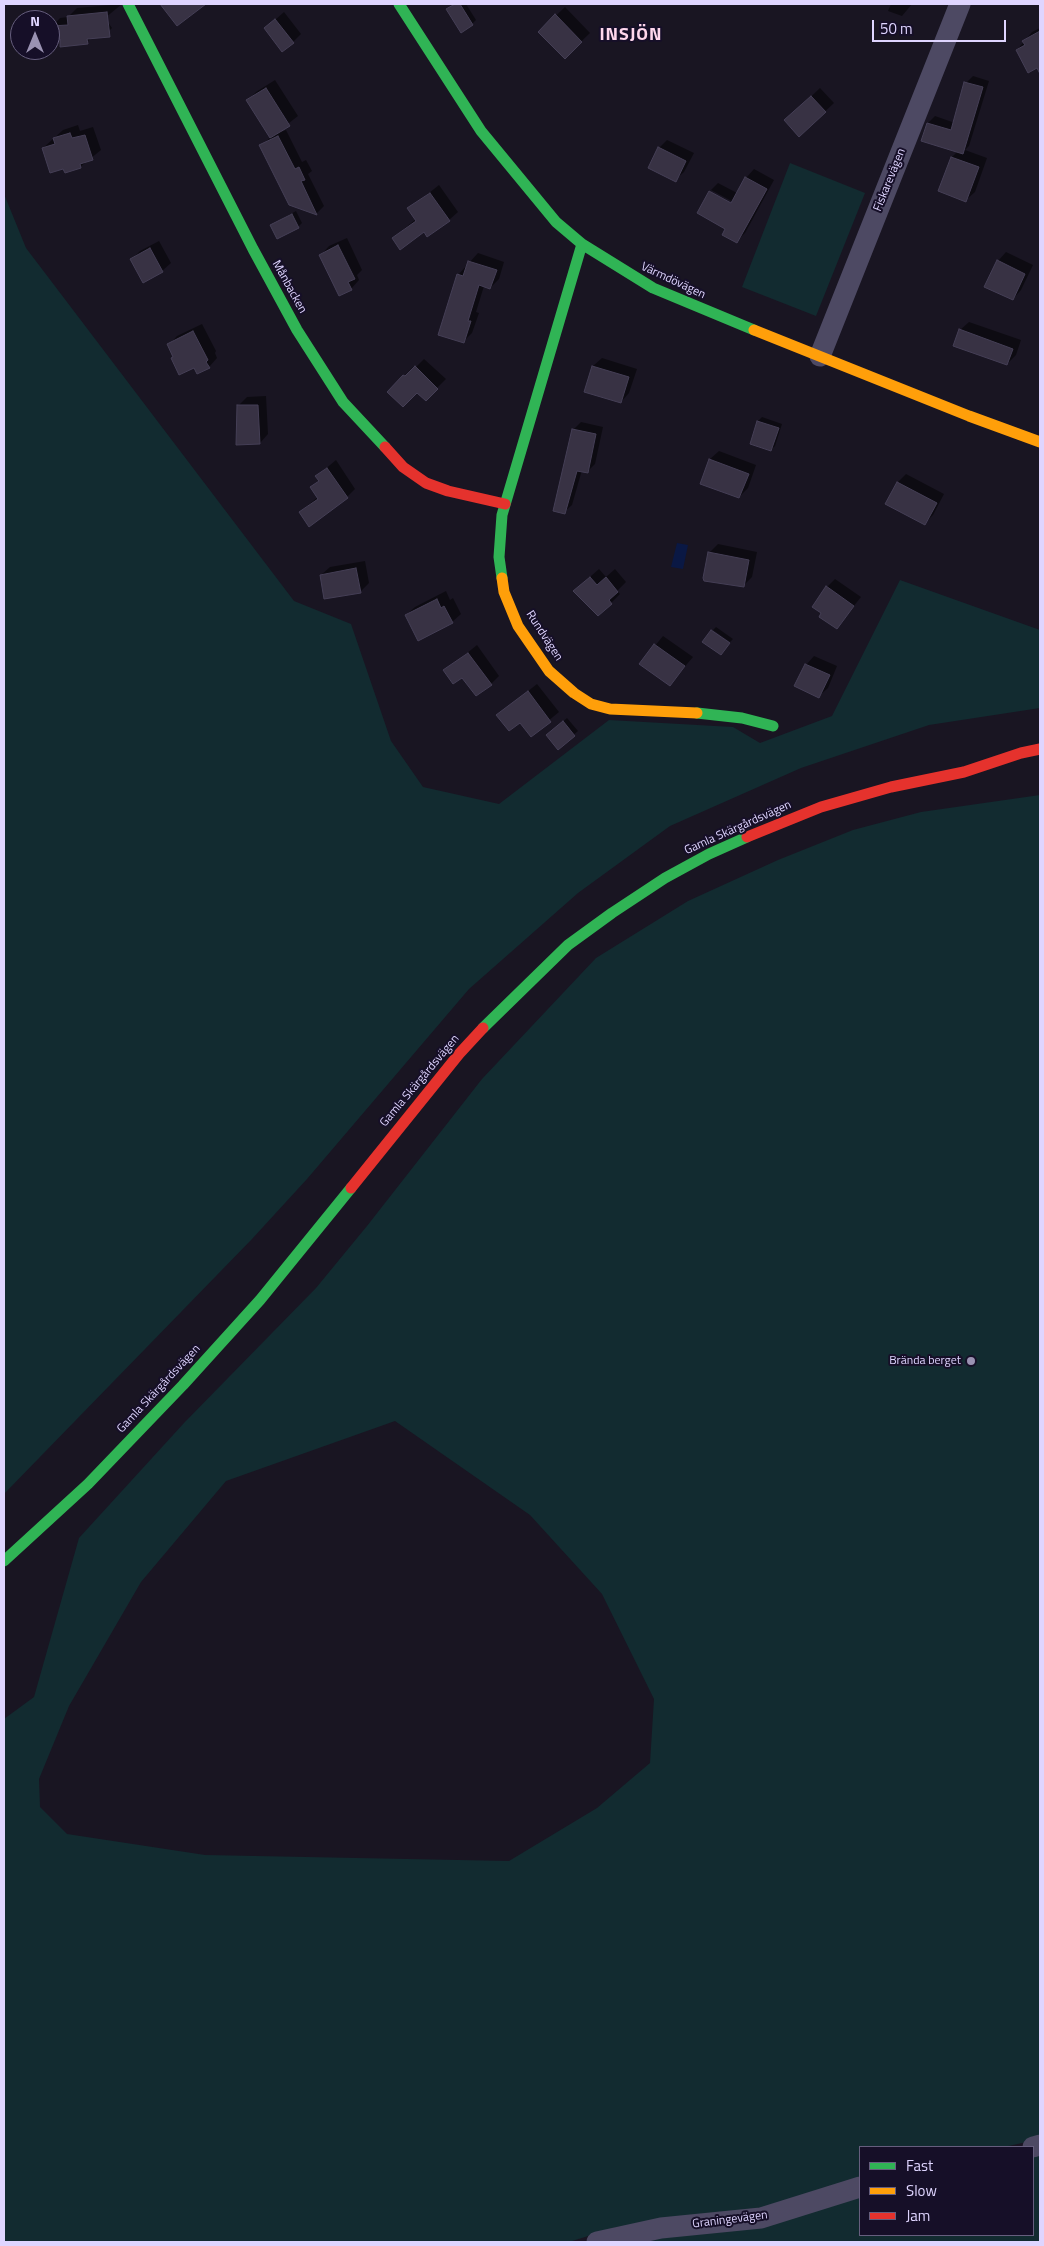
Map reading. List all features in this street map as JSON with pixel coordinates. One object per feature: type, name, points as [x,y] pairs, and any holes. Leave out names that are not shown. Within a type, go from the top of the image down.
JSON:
[{"type":"main road","name":"Månbacken","points":[[128,4],[262,265],[302,338],[343,402],[403,466],[426,483],[448,491],[505,504]]},
{"type":"main road","name":"Värmdövägen","points":[[399,4],[481,131],[556,222],[582,244],[621,270],[653,288],[698,308],[969,416],[1040,442]]},
{"type":"main road","name":"Rundvägen","points":[[582,244],[502,515],[499,558],[504,592],[509,607],[518,626],[549,671],[574,693],[591,704],[610,709],[708,713],[742,718],[773,726]]},
{"type":"main road","name":"Gamla Skärgårdsvägen","points":[[4,1561],[88,1484],[183,1385],[260,1300],[459,1054],[496,1013],[568,945],[612,913],[666,878],[709,854],[765,829],[821,807],[891,787],[964,772],[1021,753],[1040,749]]},
{"type":"main road","name":"Gamla Skärgårdsvägen","points":[[964,772],[1003,771]]},
{"type":"street","name":"Fiskarevägen","points":[[820,356],[960,4]]},
{"type":"street","name":"Graningevägen","points":[[597,2242],[661,2228],[761,2218],[859,2187]]},
{"type":"green space","points":[[790,163],[865,193],[816,316],[742,287]]},
{"type":"green space","points":[[4,194],[26,248],[294,601],[351,624],[391,741],[423,787],[499,804],[609,720],[733,727],[760,743],[832,716],[900,580],[1040,630],[1040,708],[929,725],[801,768],[670,826],[578,893],[469,989],[307,1179],[252,1239],[4,1494]]},
{"type":"green space","points":[[1040,795],[1040,2139],[1008,2146],[859,2146],[859,2179],[759,2211],[617,2227],[569,2242],[4,2242],[4,1719],[34,1697],[79,1538],[184,1423],[316,1288],[482,1079],[596,958],[688,901],[778,860],[853,830],[921,812]],"holes":[[[395,1421],[530,1515],[602,1594],[654,1699],[650,1763],[597,1808],[509,1861],[205,1855],[67,1834],[40,1807],[39,1779],[69,1706],[141,1582],[226,1481]]]},
{"type":"green space","points":[[1040,2152],[1040,2242],[628,2242],[859,2195],[859,2236],[1034,2236],[1034,2154]]},
{"type":"water","points":[[677,543],[688,545],[683,569],[671,567]]},
{"type":"building","points":[[160,4],[206,4],[177,26]]},
{"type":"building","points":[[455,4],[460,4],[473,25],[461,33],[446,9]]},
{"type":"building","points":[[107,12],[110,37],[87,39],[88,44],[60,47],[60,25],[68,25],[67,16]]},
{"type":"building","points":[[555,14],[582,42],[565,59],[538,32]]},
{"type":"building","points":[[275,19],[294,43],[282,52],[264,28]]},
{"type":"building","points":[[1040,31],[1040,74],[1037,68],[1028,73],[1016,50],[1025,45],[1022,41]]},
{"type":"building","points":[[964,82],[983,87],[963,154],[921,141],[927,123],[951,130]]},
{"type":"building","points":[[266,88],[290,126],[270,138],[246,100]]},
{"type":"building","points":[[811,96],[826,112],[799,137],[784,120]]},
{"type":"building","points":[[70,133],[72,138],[85,135],[93,160],[80,164],[81,168],[65,173],[63,169],[50,173],[42,148],[55,144],[53,138]]},
{"type":"building","points":[[278,136],[295,169],[299,167],[305,180],[301,181],[317,215],[289,205],[259,145]]},
{"type":"building","points":[[658,147],[686,161],[676,182],[648,168]]},
{"type":"building","points":[[951,157],[979,167],[966,202],[938,191]]},
{"type":"building","points":[[745,177],[767,189],[737,243],[722,235],[725,229],[697,213],[709,191],[731,203]]},
{"type":"building","points":[[430,193],[450,221],[427,237],[424,232],[400,250],[392,238],[416,221],[407,208]]},
{"type":"building","points":[[292,214],[299,228],[277,239],[270,225]]},
{"type":"building","points":[[338,245],[355,279],[348,282],[352,290],[339,296],[319,255]]},
{"type":"building","points":[[150,248],[163,272],[143,283],[130,259]]},
{"type":"building","points":[[997,260],[1025,274],[1013,300],[984,287]]},
{"type":"building","points":[[468,261],[497,270],[490,289],[479,285],[468,321],[471,321],[464,343],[438,335],[457,274],[463,276]]},
{"type":"building","points":[[959,329],[1013,349],[1007,365],[953,346]]},
{"type":"building","points":[[193,331],[208,360],[206,362],[210,368],[197,374],[194,368],[179,375],[167,344]]},
{"type":"building","points":[[415,366],[438,389],[426,401],[417,393],[403,407],[387,392],[403,375],[405,376]]},
{"type":"building","points":[[592,366],[629,377],[621,403],[584,392]]},
{"type":"building","points":[[237,405],[258,405],[260,444],[236,445]]},
{"type":"building","points":[[757,421],[779,428],[771,451],[750,444]]},
{"type":"building","points":[[572,429],[596,434],[588,473],[577,471],[565,514],[553,511]]},
{"type":"building","points":[[709,459],[749,474],[739,498],[700,484]]},
{"type":"building","points":[[327,468],[348,498],[309,527],[299,512],[318,499],[310,487],[319,481],[315,476]]},
{"type":"building","points":[[897,482],[937,503],[925,525],[885,504]]},
{"type":"building","points":[[708,552],[749,560],[744,587],[704,581]]},
{"type":"building","points":[[356,568],[361,593],[324,599],[320,575]]},
{"type":"building","points":[[590,577],[597,585],[606,577],[618,592],[609,600],[612,604],[598,616],[573,591]]},
{"type":"building","points":[[826,586],[854,606],[837,629],[819,617],[821,613],[812,607]]},
{"type":"building","points":[[437,599],[441,608],[444,606],[453,623],[418,641],[405,615]]},
{"type":"building","points":[[711,630],[730,643],[721,655],[702,642]]},
{"type":"building","points":[[654,644],[685,666],[670,686],[639,664]]},
{"type":"building","points":[[468,653],[492,685],[476,696],[462,678],[453,684],[443,670]]},
{"type":"building","points":[[805,664],[830,675],[819,698],[794,686]]},
{"type":"building","points":[[528,691],[551,722],[531,737],[520,723],[509,731],[496,715]]},
{"type":"building","points":[[563,721],[575,736],[558,750],[546,735]]},
{"type":"traffic: fast","points":[[128,4],[253,249],[297,330],[343,402],[385,447]]},
{"type":"traffic: fast","points":[[399,4],[481,131],[556,222],[582,244],[653,288],[754,330]]},
{"type":"traffic: fast","points":[[502,578],[499,557],[502,515],[582,244]]},
{"type":"traffic: fast","points":[[697,713],[742,718],[773,726]]},
{"type":"traffic: fast","points":[[483,1028],[568,945],[612,913],[665,878],[709,854],[747,837]]},
{"type":"traffic: fast","points":[[4,1561],[88,1484],[183,1385],[260,1300],[351,1188]]},
{"type":"traffic: slow","points":[[754,330],[969,416],[1040,442]]},
{"type":"traffic: slow","points":[[502,578],[504,592],[518,626],[549,671],[574,693],[591,704],[610,709],[697,713]]},
{"type":"traffic: jam","points":[[385,447],[403,467],[426,483],[448,491],[505,504]]},
{"type":"traffic: jam","points":[[747,837],[821,807],[891,787],[964,772],[1021,753],[1040,749]]},
{"type":"traffic: jam","points":[[351,1188],[459,1054],[483,1028]]},
{"type":"place","name":"Brända berget","points":[[971,1361]]},
{"type":"district","name":"INSJÖN","points":[[631,36]]}]
